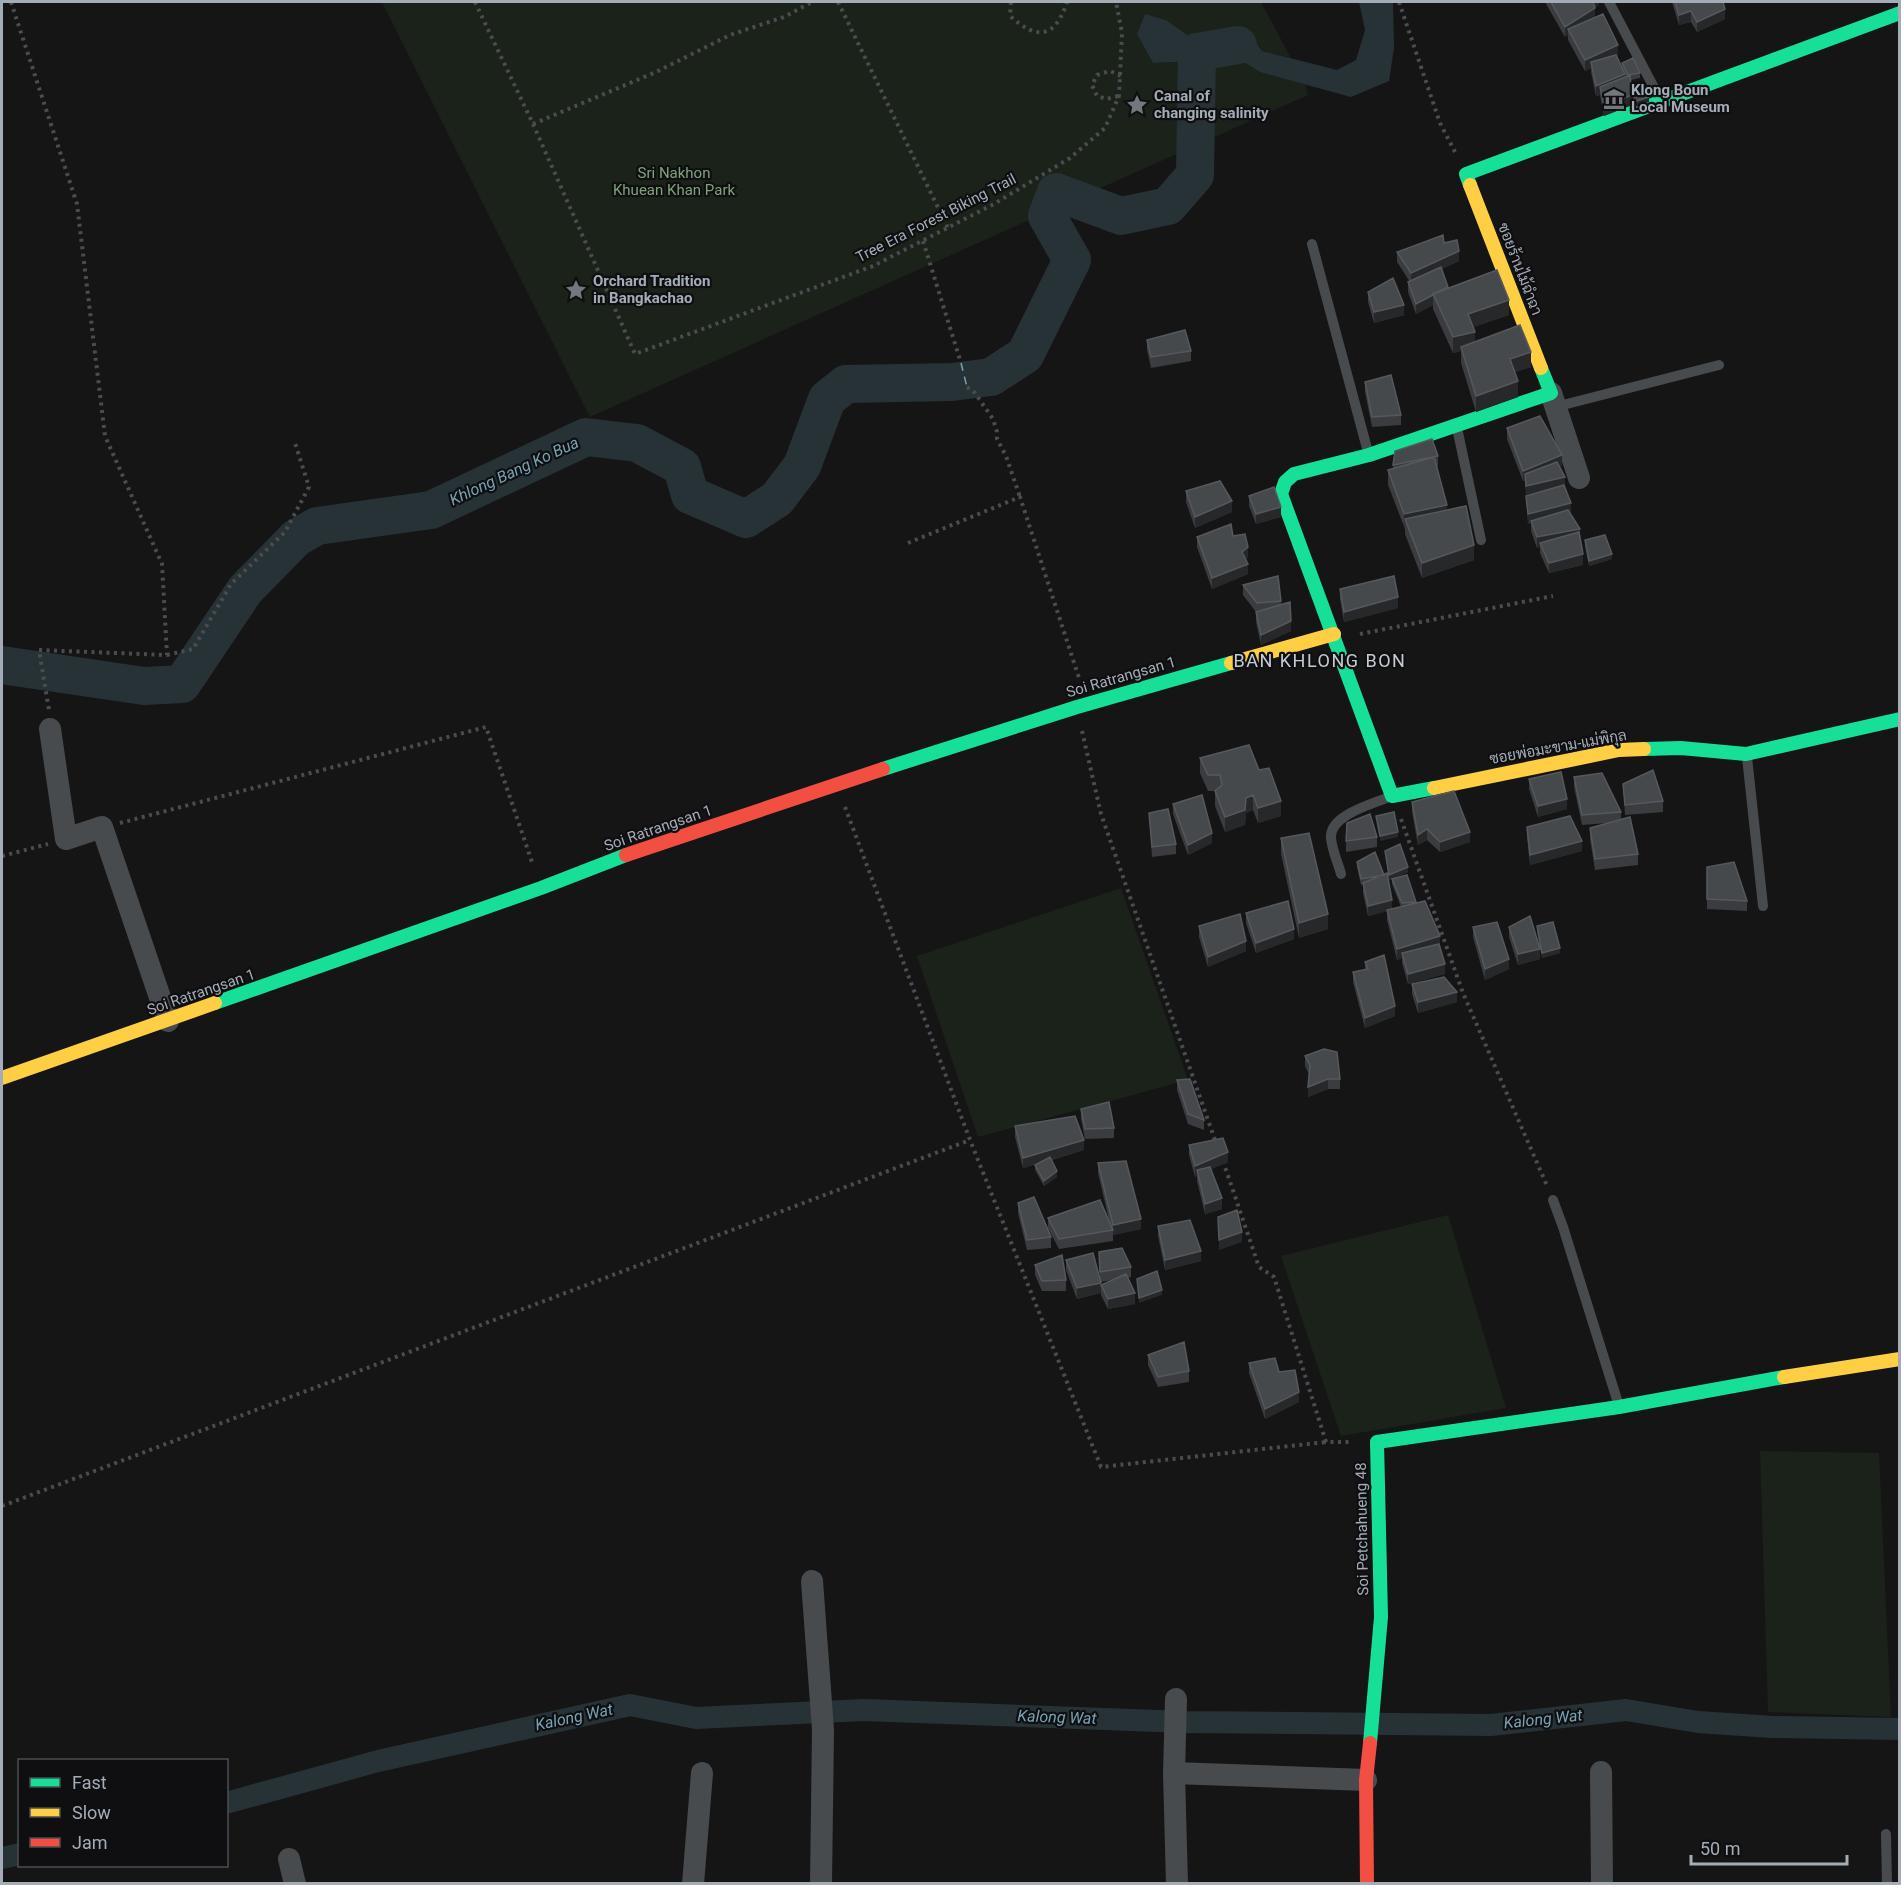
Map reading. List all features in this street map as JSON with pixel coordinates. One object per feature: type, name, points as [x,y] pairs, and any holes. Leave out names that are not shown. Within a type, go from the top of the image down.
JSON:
[{"type":"street","points":[[1466,174],[1899,13]]},
{"type":"street","name":"ซอยร้านไม้ฉำฉา","points":[[1466,174],[1553,400]]},
{"type":"street","points":[[1392,796],[1281,494],[1285,482],[1294,474],[1369,455],[1456,425],[1553,400],[1579,478]]},
{"type":"street","name":"Soi Ratrangsan 1","points":[[2,1078],[541,888],[623,856],[837,784],[1082,705],[1335,637]]},
{"type":"street","name":"ซอยพ่อมะขาม-แม่พิกุล","points":[[1392,796],[1619,750],[1681,748],[1746,754],[1899,719]]},
{"type":"street","points":[[50,729],[66,839],[102,827],[168,1021]]},
{"type":"street","name":"Soi Petchahueng 48","points":[[1367,1884],[1366,1780],[1381,1617],[1377,1442],[1619,1407],[1748,1383],[1899,1359]]},
{"type":"street","points":[[812,1581],[823,1730],[821,1884]]},
{"type":"street","points":[[1176,1699],[1174,1770],[1177,1884]]},
{"type":"street","points":[[1174,1770],[1366,1780]]},
{"type":"street","points":[[1601,1772],[1602,1884]]},
{"type":"street","points":[[693,1884],[702,1773]]},
{"type":"street","points":[[289,1859],[296,1884]]},
{"type":"lane","points":[[1609,2],[1661,102]]},
{"type":"lane","points":[[1312,244],[1369,455]]},
{"type":"lane","points":[[1553,400],[1719,365]]},
{"type":"lane","points":[[1456,425],[1481,540]]},
{"type":"lane","points":[[1746,754],[1763,906]]},
{"type":"lane","points":[[1341,874],[1331,836],[1335,824],[1348,814],[1392,796]]},
{"type":"lane","points":[[1553,1200],[1619,1407]]},
{"type":"lane","points":[[1886,1834],[1887,1884]]},
{"type":"path","points":[[11,2],[77,204],[105,436],[162,564],[167,655]]},
{"type":"path","name":"Tree Era Forest Biking Trail","points":[[475,2],[533,124],[635,354],[873,266],[994,204],[1070,158],[1104,128],[1119,96],[1122,33],[1116,2]]},
{"type":"path","points":[[533,124],[656,72],[730,35],[784,17],[812,2]]},
{"type":"path","points":[[838,2],[948,228]]},
{"type":"path","points":[[1011,2],[1010,16],[1023,27],[1038,33],[1050,31],[1062,19],[1067,2]]},
{"type":"path","points":[[1399,2],[1440,123],[1466,174]]},
{"type":"path","points":[[1119,96],[1107,99],[1097,96],[1092,85],[1097,75],[1110,71],[1121,76]]},
{"type":"path","points":[[923,241],[961,363]]},
{"type":"path","points":[[968,387],[975,393],[993,419],[997,439],[1006,456],[1020,497],[1082,705],[1101,814],[1217,1144]]},
{"type":"path","points":[[50,729],[48,701],[39,650],[167,655],[193,649],[231,585],[285,532],[309,487],[295,443]]},
{"type":"path","points":[[908,543],[1020,497]]},
{"type":"path","points":[[1335,637],[1553,596]]},
{"type":"path","points":[[102,827],[486,727],[541,888]]},
{"type":"path","points":[[837,784],[970,1140],[1101,1467],[1326,1442],[1377,1442]]},
{"type":"path","points":[[1392,796],[1463,993],[1553,1200]]},
{"type":"path","points":[[2,856],[66,839]]},
{"type":"path","points":[[2,1506],[970,1140]]},
{"type":"path","points":[[1221,1155],[1259,1267],[1274,1277],[1326,1442]]},
{"type":"green space","name":"Sri Nakhon Khuean Khan Park","points":[[382,2],[1261,2],[1291,58],[1262,51],[1248,33],[1200,44],[1166,20],[1145,14],[1137,34],[1153,63],[1239,59],[1260,72],[1305,84],[1308,95],[590,417]]},
{"type":"green space","points":[[1121,888],[1188,1080],[978,1137],[917,956]]},
{"type":"green space","points":[[1448,1215],[1506,1408],[1341,1436],[1281,1256]]},
{"type":"green space","points":[[1760,1451],[1879,1453],[1891,1717],[1768,1712]]},
{"type":"shaded area","points":[[1359,2],[1393,2],[1394,48],[1389,81],[1351,97],[1260,72],[1239,59],[1153,63],[1137,34],[1145,14],[1166,20],[1200,44],[1248,32],[1262,51],[1337,70],[1356,60],[1365,30]]},
{"type":"building","points":[[1551,2],[1593,2],[1595,8],[1565,27]]},
{"type":"building","points":[[1675,2],[1723,2],[1725,9],[1697,22],[1691,11],[1679,15]]},
{"type":"building","points":[[1603,14],[1618,45],[1585,60],[1568,29]]},
{"type":"building","points":[[1616,55],[1625,74],[1596,86],[1591,62]]},
{"type":"building","points":[[1633,58],[1640,73],[1628,75],[1622,63]]},
{"type":"building","points":[[1630,75],[1632,95],[1604,106],[1600,87]]},
{"type":"building","points":[[1647,90],[1649,97],[1634,102],[1634,95]]},
{"type":"building","points":[[1443,235],[1444,243],[1457,240],[1459,251],[1411,273],[1397,252]]},
{"type":"building","points":[[1441,267],[1448,287],[1416,304],[1408,282]]},
{"type":"building","points":[[1497,270],[1509,300],[1468,314],[1475,332],[1453,337],[1433,294]]},
{"type":"building","points":[[1393,278],[1404,305],[1374,312],[1368,292]]},
{"type":"building","points":[[1520,325],[1531,352],[1510,359],[1518,381],[1476,396],[1461,347]]},
{"type":"building","points":[[1185,330],[1191,351],[1151,357],[1147,340]]},
{"type":"building","points":[[1391,375],[1401,415],[1372,417],[1365,382]]},
{"type":"building","points":[[1540,416],[1562,455],[1523,471],[1507,428]]},
{"type":"building","points":[[1432,439],[1438,456],[1393,465],[1395,451]]},
{"type":"building","points":[[1434,457],[1447,505],[1404,514],[1388,470]]},
{"type":"building","points":[[1557,462],[1565,477],[1526,486],[1525,474]]},
{"type":"building","points":[[1220,481],[1232,501],[1195,517],[1186,491]]},
{"type":"building","points":[[1564,485],[1571,503],[1528,514],[1526,496]]},
{"type":"building","points":[[1274,487],[1281,507],[1256,514],[1249,496]]},
{"type":"building","points":[[1466,506],[1474,545],[1422,563],[1405,519]]},
{"type":"building","points":[[1568,510],[1580,529],[1537,537],[1531,521]]},
{"type":"building","points":[[1231,524],[1233,536],[1245,534],[1248,547],[1242,552],[1248,564],[1212,578],[1197,537]]},
{"type":"building","points":[[1579,532],[1583,554],[1549,563],[1540,543]]},
{"type":"building","points":[[1605,535],[1612,554],[1589,561],[1585,540]]},
{"type":"building","points":[[1278,576],[1281,601],[1257,603],[1243,585]]},
{"type":"building","points":[[1394,576],[1398,597],[1344,612],[1340,589]]},
{"type":"building","points":[[1290,602],[1291,621],[1261,635],[1256,612]]},
{"type":"building","points":[[1249,745],[1259,770],[1269,768],[1281,801],[1258,808],[1253,795],[1246,798],[1245,810],[1225,817],[1215,791],[1222,785],[1220,775],[1208,775],[1200,758]]},
{"type":"building","points":[[1653,770],[1663,801],[1625,805],[1623,784]]},
{"type":"building","points":[[1561,772],[1567,799],[1538,806],[1529,779]]},
{"type":"building","points":[[1602,773],[1621,812],[1582,815],[1574,777]]},
{"type":"building","points":[[1454,791],[1470,832],[1440,842],[1427,829],[1418,835],[1412,802]]},
{"type":"building","points":[[1202,795],[1212,833],[1188,845],[1173,804]]},
{"type":"building","points":[[1168,809],[1176,844],[1152,847],[1149,813]]},
{"type":"building","points":[[1394,812],[1398,832],[1380,836],[1376,816]]},
{"type":"building","points":[[1370,814],[1377,837],[1346,841],[1347,823]]},
{"type":"building","points":[[1570,816],[1582,841],[1530,855],[1527,827]]},
{"type":"building","points":[[1630,817],[1638,854],[1595,859],[1590,828]]},
{"type":"building","points":[[1309,833],[1328,914],[1299,923],[1281,838]]},
{"type":"building","points":[[1400,844],[1408,867],[1389,875],[1385,851]]},
{"type":"building","points":[[1375,852],[1384,875],[1361,879],[1357,862]]},
{"type":"building","points":[[1734,862],[1747,901],[1707,899],[1707,867]]},
{"type":"building","points":[[1387,873],[1392,900],[1368,906],[1363,883]]},
{"type":"building","points":[[1407,875],[1416,902],[1402,903],[1392,879]]},
{"type":"building","points":[[1288,901],[1294,929],[1256,943],[1246,913]]},
{"type":"building","points":[[1425,901],[1440,936],[1397,949],[1387,910]]},
{"type":"building","points":[[1240,914],[1246,941],[1208,957],[1199,926]]},
{"type":"building","points":[[1530,916],[1540,949],[1518,954],[1509,927]]},
{"type":"building","points":[[1497,922],[1509,959],[1485,969],[1473,927]]},
{"type":"building","points":[[1553,922],[1560,948],[1542,953],[1537,926]]},
{"type":"building","points":[[1439,944],[1445,964],[1408,974],[1402,953]]},
{"type":"building","points":[[1384,955],[1395,1006],[1365,1018],[1353,972],[1368,969],[1365,962]]},
{"type":"building","points":[[1444,977],[1457,992],[1418,1002],[1412,984]]},
{"type":"building","points":[[1324,1049],[1337,1052],[1340,1079],[1328,1079],[1308,1087],[1310,1065],[1305,1056]]},
{"type":"building","points":[[1190,1079],[1204,1120],[1188,1114],[1177,1080]]},
{"type":"building","points":[[1109,1102],[1114,1128],[1085,1129],[1081,1109]]},
{"type":"building","points":[[1075,1116],[1084,1140],[1023,1158],[1015,1126]]},
{"type":"building","points":[[1223,1138],[1228,1152],[1195,1166],[1189,1145]]},
{"type":"building","points":[[1050,1157],[1057,1171],[1044,1181],[1035,1165]]},
{"type":"building","points":[[1126,1161],[1141,1219],[1113,1225],[1098,1163]]},
{"type":"building","points":[[1210,1167],[1222,1198],[1205,1204],[1197,1170]]},
{"type":"building","points":[[1034,1197],[1051,1237],[1027,1240],[1018,1203]]},
{"type":"building","points":[[1100,1200],[1113,1230],[1059,1239],[1048,1218]]},
{"type":"building","points":[[1237,1210],[1242,1232],[1219,1240],[1218,1217]]},
{"type":"building","points":[[1190,1220],[1201,1251],[1165,1260],[1158,1226]]},
{"type":"building","points":[[1122,1248],[1131,1267],[1100,1272],[1099,1252]]},
{"type":"building","points":[[1093,1253],[1101,1283],[1077,1288],[1066,1260]]},
{"type":"building","points":[[1062,1255],[1066,1280],[1042,1281],[1035,1265]]},
{"type":"building","points":[[1157,1271],[1162,1290],[1139,1298],[1137,1279]]},
{"type":"building","points":[[1126,1274],[1135,1293],[1108,1299],[1101,1285]]},
{"type":"building","points":[[1184,1342],[1189,1371],[1158,1377],[1148,1355]]},
{"type":"building","points":[[1275,1358],[1279,1372],[1295,1370],[1299,1392],[1265,1409],[1249,1363]]},
{"type":"waterway","name":"Khlong Bang Ko Bua","points":[[2,665],[144,686],[182,684],[245,590],[296,538],[317,526],[431,510],[586,437],[637,443],[682,467],[690,495],[746,519],[777,499],[802,466],[827,399],[846,384],[952,382],[991,377],[1025,355],[1072,260],[1047,216],[1056,192],[1121,216],[1168,206],[1195,175],[1197,52],[1238,45]]},
{"type":"waterway","name":"Kalong Wat","points":[[228,1802],[378,1761],[630,1705],[696,1718],[864,1710],[1186,1722],[1491,1725],[1626,1710],[1698,1722],[1772,1727],[1900,1729]]},
{"type":"waterway","name":"Kalong Wat","points":[[2,1858],[18,1854]]},
{"type":"ferry route","points":[[961,363],[967,387]]},
{"type":"traffic: fast","points":[[1470,185],[1466,174],[1900,13]]},
{"type":"traffic: fast","points":[[1434,788],[1392,796],[1281,494],[1285,482],[1294,474],[1369,455],[1551,393],[1541,368]]},
{"type":"traffic: fast","points":[[883,769],[1077,707],[1231,663]]},
{"type":"traffic: fast","points":[[1644,749],[1681,748],[1746,754],[1900,719]]},
{"type":"traffic: fast","points":[[215,1003],[541,888],[626,855]]},
{"type":"traffic: fast","points":[[1370,1743],[1381,1617],[1377,1442],[1619,1407],[1784,1377]]},
{"type":"traffic: slow","points":[[1470,185],[1541,368]]},
{"type":"traffic: slow","points":[[1231,663],[1334,634]]},
{"type":"traffic: slow","points":[[1434,788],[1619,750],[1644,749]]},
{"type":"traffic: slow","points":[[2,1078],[215,1003]]},
{"type":"traffic: slow","points":[[1784,1377],[1900,1359]]},
{"type":"traffic: jam","points":[[626,855],[883,769]]},
{"type":"traffic: jam","points":[[1367,1884],[1366,1780],[1370,1743]]},
{"type":"place","name":"Klong Boun Local Museum","points":[[1614,99]]},
{"type":"place","name":"Canal of changing salinity","points":[[1137,105]]},
{"type":"place","name":"Orchard Tradition in Bangkachao","points":[[576,290]]},
{"type":"district","name":"BAN KHLONG BON","points":[[1320,660]]}]
